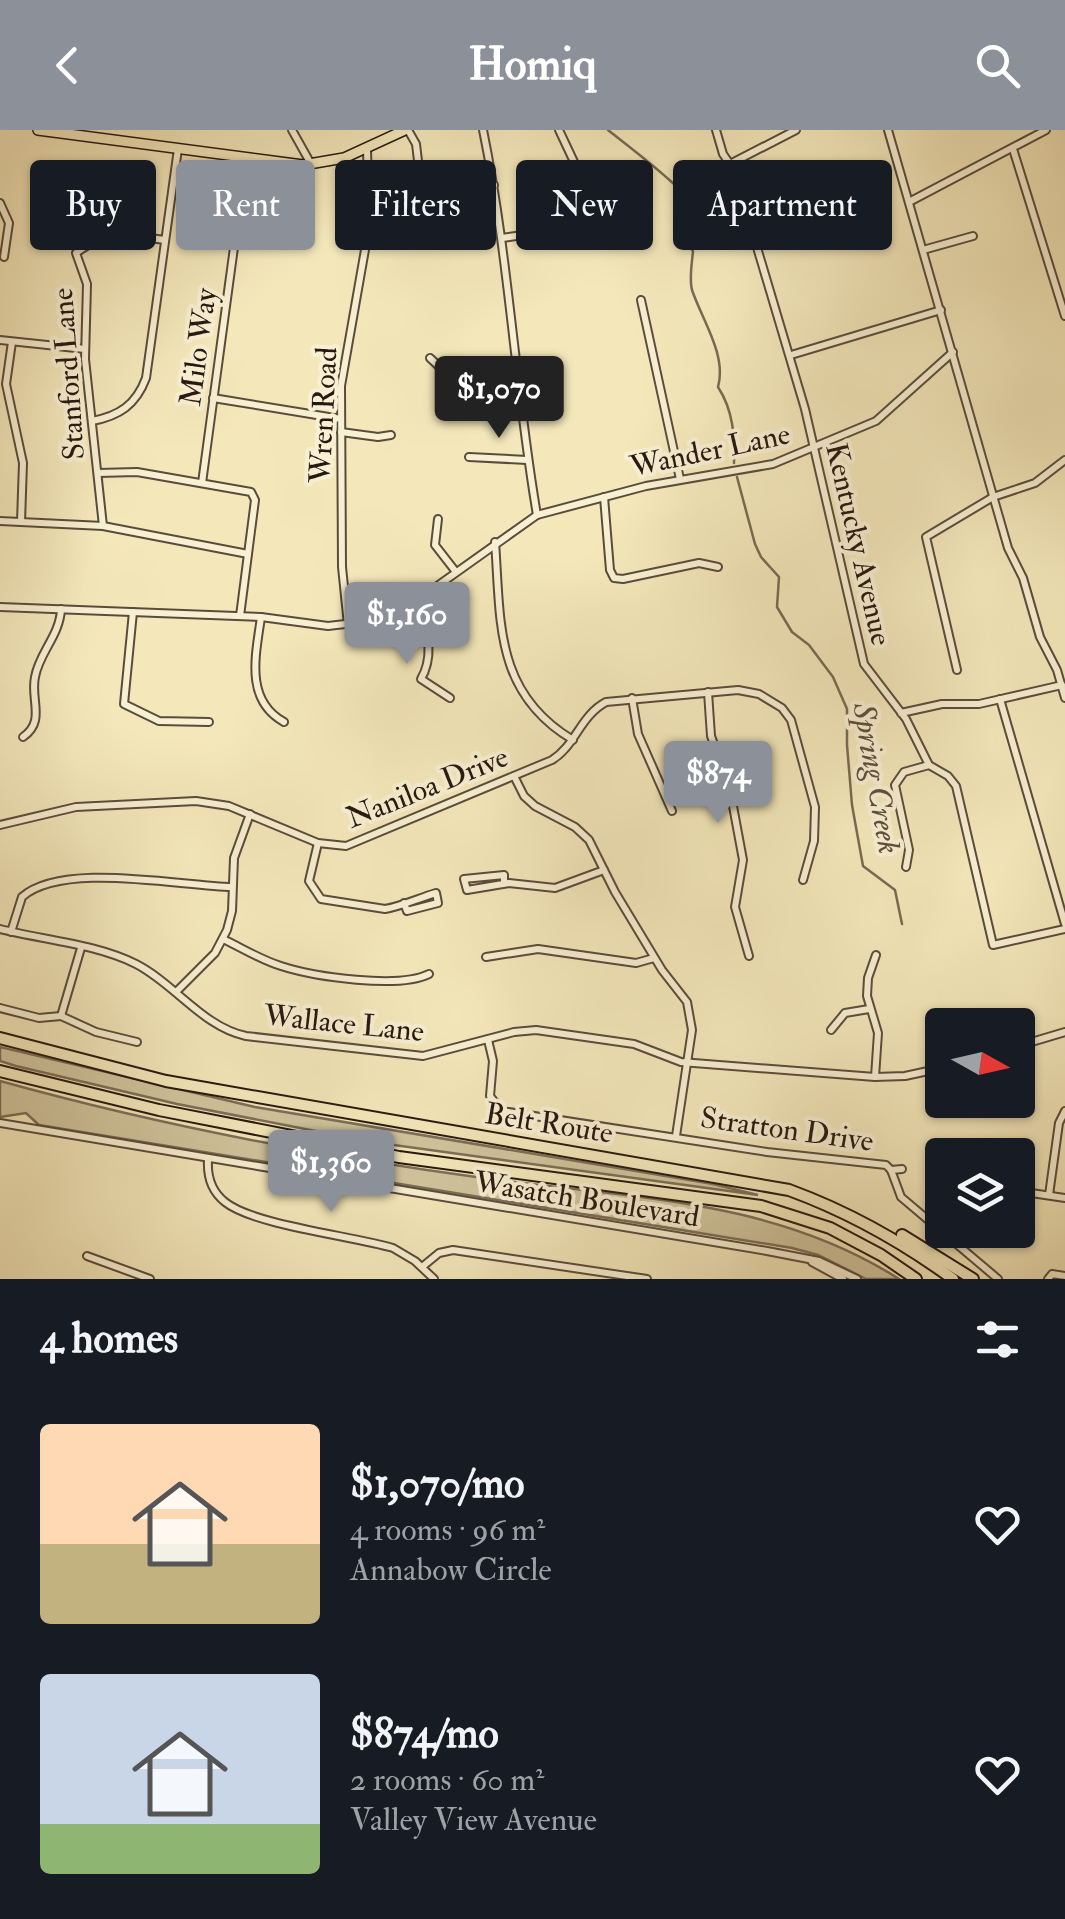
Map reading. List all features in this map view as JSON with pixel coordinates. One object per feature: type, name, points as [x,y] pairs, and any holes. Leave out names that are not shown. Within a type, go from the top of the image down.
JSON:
[{"type":"highway","name":"Belt Route","points":[[0,1038],[166,1081],[789,1190],[839,1209],[895,1238],[953,1279]]},
{"type":"highway","name":"Belt Route","points":[[0,1072],[158,1110],[398,1157],[761,1206],[830,1228],[916,1279]]},
{"type":"highway","points":[[839,1209],[898,1233],[974,1279]]},
{"type":"main road","points":[[38,130],[107,135],[178,150],[265,160]]},
{"type":"main road","points":[[315,164],[333,162],[407,130]]},
{"type":"street","points":[[292,130],[309,160]]},
{"type":"street","points":[[407,130],[416,144],[419,160]]},
{"type":"street","points":[[483,130],[489,160]]},
{"type":"street","points":[[560,130],[573,160]]},
{"type":"street","name":"Kentucky Avenue","points":[[716,130],[728,160]]},
{"type":"street","points":[[738,160],[796,130]]},
{"type":"street","points":[[888,130],[1008,548],[1023,578],[1040,637],[1063,684],[1065,698]]},
{"type":"street","points":[[909,202],[1046,130]]},
{"type":"street","name":"Wren Road","points":[[367,149],[367,160]]},
{"type":"street","points":[[1013,149],[1065,316]]},
{"type":"street","points":[[92,421],[121,412],[142,388],[178,150]]},
{"type":"street","name":"Milo Way","points":[[202,482],[246,158]]},
{"type":"street","points":[[496,199],[537,515]]},
{"type":"street","points":[[0,202],[9,223],[4,257]]},
{"type":"street","name":"Stanford Lane","points":[[104,526],[85,348],[87,284],[76,252],[122,235],[166,240]]},
{"type":"street","points":[[502,238],[516,236]]},
{"type":"street","points":[[923,250],[973,236]]},
{"type":"street","name":"Wren Road","points":[[348,624],[342,567],[342,371],[365,250]]},
{"type":"street","name":"Kentucky Avenue","points":[[757,250],[790,355],[862,657],[871,676],[902,713],[929,765],[956,786],[993,945],[1065,927]]},
{"type":"street","points":[[641,300],[680,479]]},
{"type":"street","points":[[790,355],[941,310]]},
{"type":"street","points":[[0,340],[85,348]]},
{"type":"street","points":[[12,342],[6,386],[23,463],[22,522]]},
{"type":"street","name":"Wander Lane","points":[[0,607],[348,624],[392,612],[419,599],[537,515],[680,479],[758,468],[814,449],[884,416],[953,352]]},
{"type":"street","points":[[430,358],[446,373],[516,368]]},
{"type":"street","points":[[213,398],[341,419]]},
{"type":"street","points":[[341,432],[378,438],[391,435]]},
{"type":"street","points":[[469,457],[528,460]]},
{"type":"street","points":[[957,670],[926,537],[993,497],[1035,483],[1065,460]]},
{"type":"street","points":[[98,473],[137,472],[253,494],[240,616]]},
{"type":"street","points":[[604,497],[614,578],[700,562],[718,567]]},
{"type":"street","points":[[438,519],[436,544],[456,572]]},
{"type":"street","points":[[0,521],[104,526],[248,554]]},
{"type":"street","points":[[495,542],[502,642],[508,665],[549,724],[573,740]]},
{"type":"street","points":[[419,599],[430,654],[429,666],[421,679],[450,698]]},
{"type":"street","points":[[23,738],[35,722],[35,676],[59,624],[60,610]]},
{"type":"street","points":[[133,612],[124,704],[158,721],[209,722]]},
{"type":"street","points":[[260,617],[255,681],[266,707],[284,722]]},
{"type":"street","points":[[902,713],[942,704],[971,705],[1063,684]]},
{"type":"street","points":[[708,692],[712,740],[730,790],[742,860],[736,907],[748,956]]},
{"type":"street","name":"Naniloa Drive","points":[[0,825],[63,808],[209,802],[250,814],[318,843],[340,846],[358,842],[557,757],[595,708],[612,700],[754,692],[786,712],[815,807],[814,841],[803,880]]},
{"type":"street","points":[[632,698],[637,729],[672,810]]},
{"type":"street","points":[[1000,699],[1065,927]]},
{"type":"street","points":[[906,866],[909,850],[895,785],[904,772],[929,765]]},
{"type":"street","points":[[514,776],[524,796],[586,836],[654,958],[685,998],[692,1030],[676,1136]]},
{"type":"street","points":[[176,992],[223,940],[231,916],[235,852],[250,814]]},
{"type":"street","points":[[318,843],[308,874],[316,895],[327,901],[392,908],[404,903],[436,893],[438,903],[407,911],[404,903]]},
{"type":"street","points":[[507,883],[504,875],[464,879],[467,890],[507,883],[554,888],[604,870]]},
{"type":"street","points":[[10,932],[22,897],[43,885],[124,878],[232,887]]},
{"type":"street","name":"Wallace Lane","points":[[0,929],[133,962],[221,1027],[246,1036],[423,1056],[519,1032],[541,1031],[638,1045],[664,1058],[686,1062],[875,1076],[925,1072]]},
{"type":"street","points":[[223,940],[292,969],[394,983],[413,982],[429,974]]},
{"type":"street","points":[[61,1016],[81,948]]},
{"type":"street","points":[[486,957],[542,949],[636,963],[654,958]]},
{"type":"street","points":[[875,1076],[878,1037],[869,1009],[868,981],[876,955]]},
{"type":"street","points":[[0,1008],[39,1018],[61,1016],[96,1032],[137,1042]]},
{"type":"street","points":[[830,1030],[842,1014],[869,1009]]},
{"type":"street","points":[[1035,1041],[1065,1032]]},
{"type":"street","name":"Stratton Drive","points":[[488,1040],[493,1104],[510,1113],[772,1152],[884,1164],[891,1170],[902,1197],[998,1279]]},
{"type":"street","points":[[1049,1195],[1064,1112]]},
{"type":"street","name":"Wasatch Boulevard","points":[[0,1123],[747,1248],[811,1261],[843,1278],[857,1279]]},
{"type":"street","points":[[208,1160],[212,1188],[237,1210],[393,1248],[434,1279]]},
{"type":"street","name":"Stratton Drive","points":[[891,1170],[902,1169]]},
{"type":"street","points":[[1035,1193],[1065,1198]]},
{"type":"street","points":[[422,1267],[439,1253],[454,1250],[647,1279]]},
{"type":"street","points":[[87,1256],[150,1279]]},
{"type":"street","points":[[1048,1279],[1052,1274],[1065,1276]]},
{"type":"shaded area","points":[[0,1047],[255,1107],[713,1184],[758,1195],[372,1142],[177,1104],[0,1061]]},
{"type":"shaded area","points":[[0,1081],[119,1112],[300,1149],[483,1178],[644,1197],[750,1217],[851,1252],[899,1279],[866,1279],[818,1255],[792,1248],[39,1125],[26,1113],[0,1117]]},
{"type":"waterway","name":"Spring Creek","points":[[608,130],[664,175],[688,200],[683,240],[693,251],[692,290],[719,363],[718,387],[732,424],[734,463]]},
{"type":"waterway","name":"Spring Creek","points":[[737,477],[755,544],[779,577],[777,607],[792,632],[809,645],[833,677],[847,709],[852,805],[863,866],[895,890],[902,924]]}]
